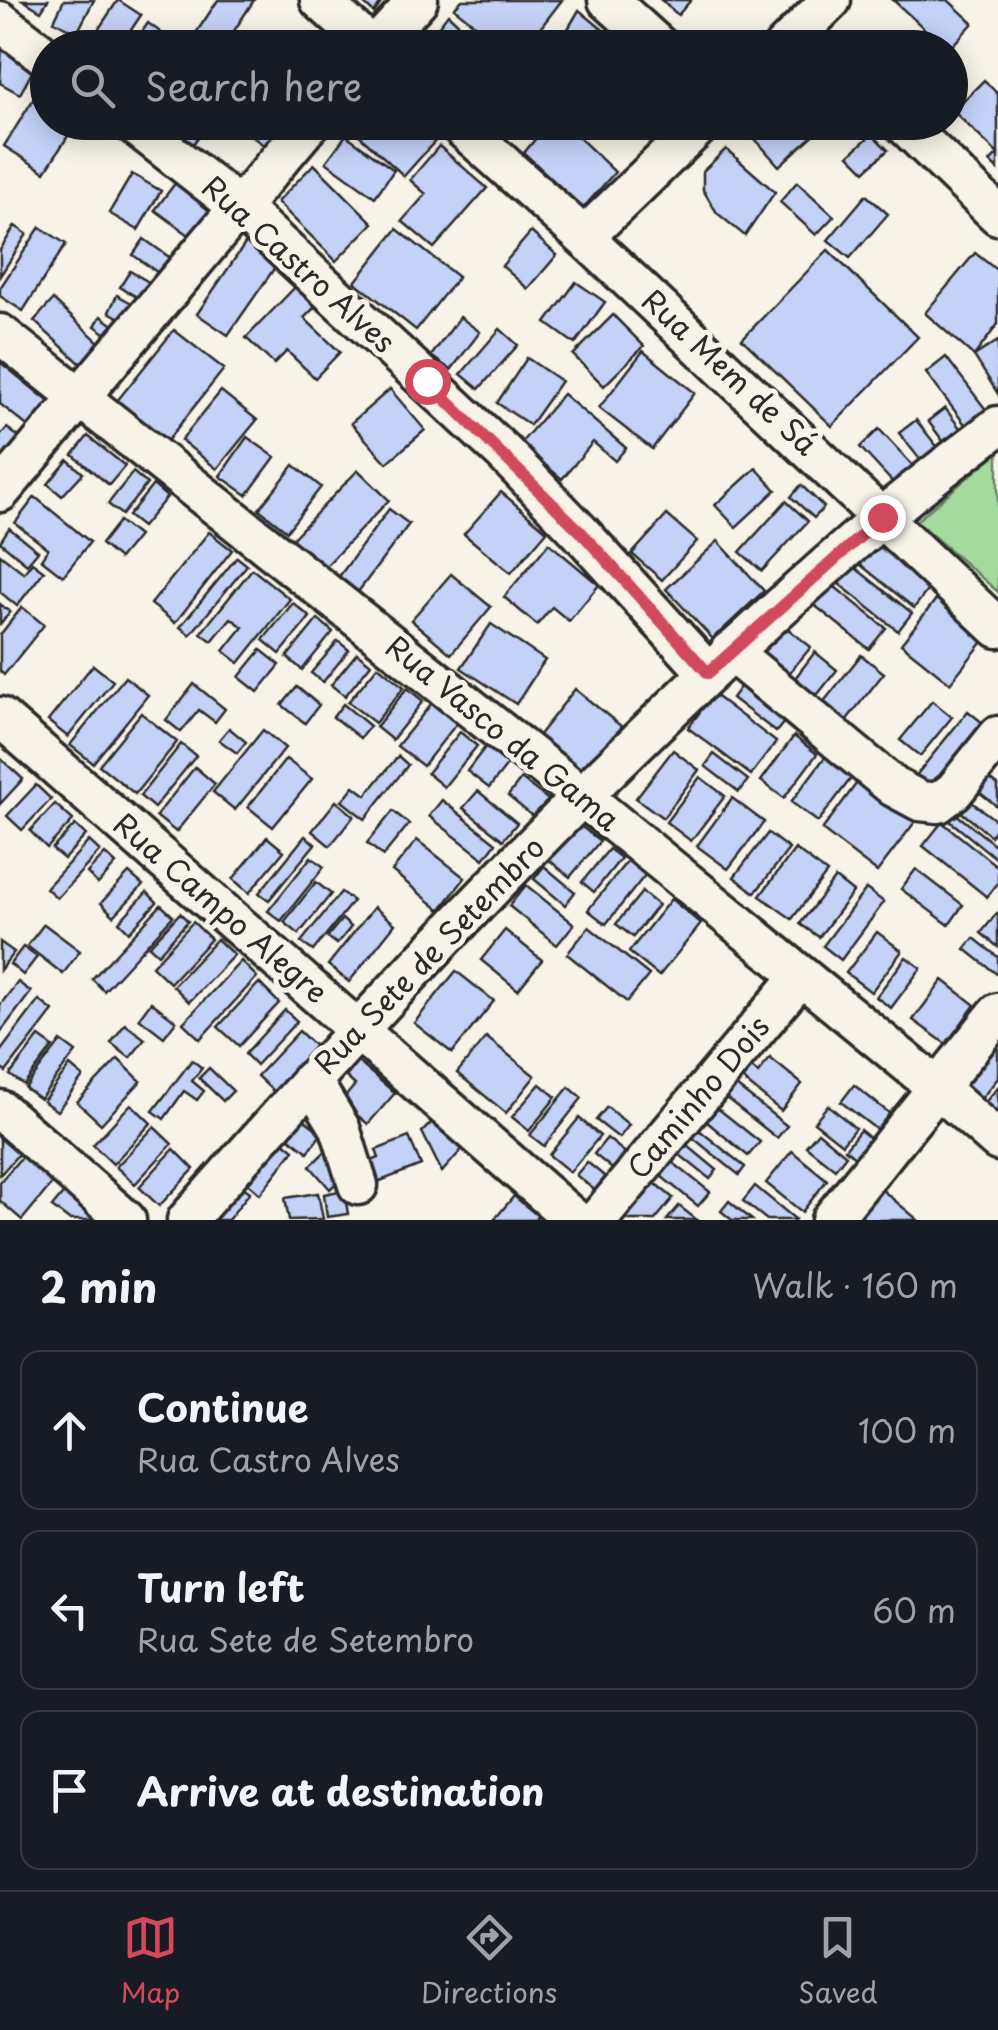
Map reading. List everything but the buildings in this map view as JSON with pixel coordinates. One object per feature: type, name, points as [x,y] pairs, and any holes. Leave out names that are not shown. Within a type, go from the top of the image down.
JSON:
[{"type":"street","points":[[320,0],[353,30]]},
{"type":"street","points":[[390,30],[418,0]]},
{"type":"street","points":[[608,0],[640,30]]},
{"type":"street","points":[[811,30],[831,0]]},
{"type":"street","points":[[0,20],[30,44]]},
{"type":"street","name":"Rua Castro Alves","points":[[154,140],[239,207],[503,452],[719,662],[894,787],[920,801],[938,803],[954,790],[998,736]]},
{"type":"street","points":[[0,492],[295,140]]},
{"type":"street","name":"Rua Mem de Sá","points":[[476,140],[998,628]]},
{"type":"street","points":[[584,237],[684,140]]},
{"type":"street","points":[[921,140],[998,215]]},
{"type":"street","name":"Rua Vasco da Gama","points":[[0,334],[583,798],[998,1141]]},
{"type":"street","name":"Rua Sete de Setembro","points":[[187,1220],[357,1028],[719,662],[882,517],[998,426]]},
{"type":"street","name":"Rua Campo Alegre","points":[[0,718],[575,1220]]},
{"type":"street","name":"Caminho Dois","points":[[597,1220],[801,976]]},
{"type":"street","points":[[832,1220],[998,1013]]},
{"type":"street","points":[[311,1080],[340,1128],[358,1185]]},
{"type":"street","points":[[0,1110],[126,1220]]},
{"type":"green space","points":[[998,452],[998,592],[916,521]]},
{"type":"route","points":[[427,381],[580,531],[708,673],[882,517]]}]
